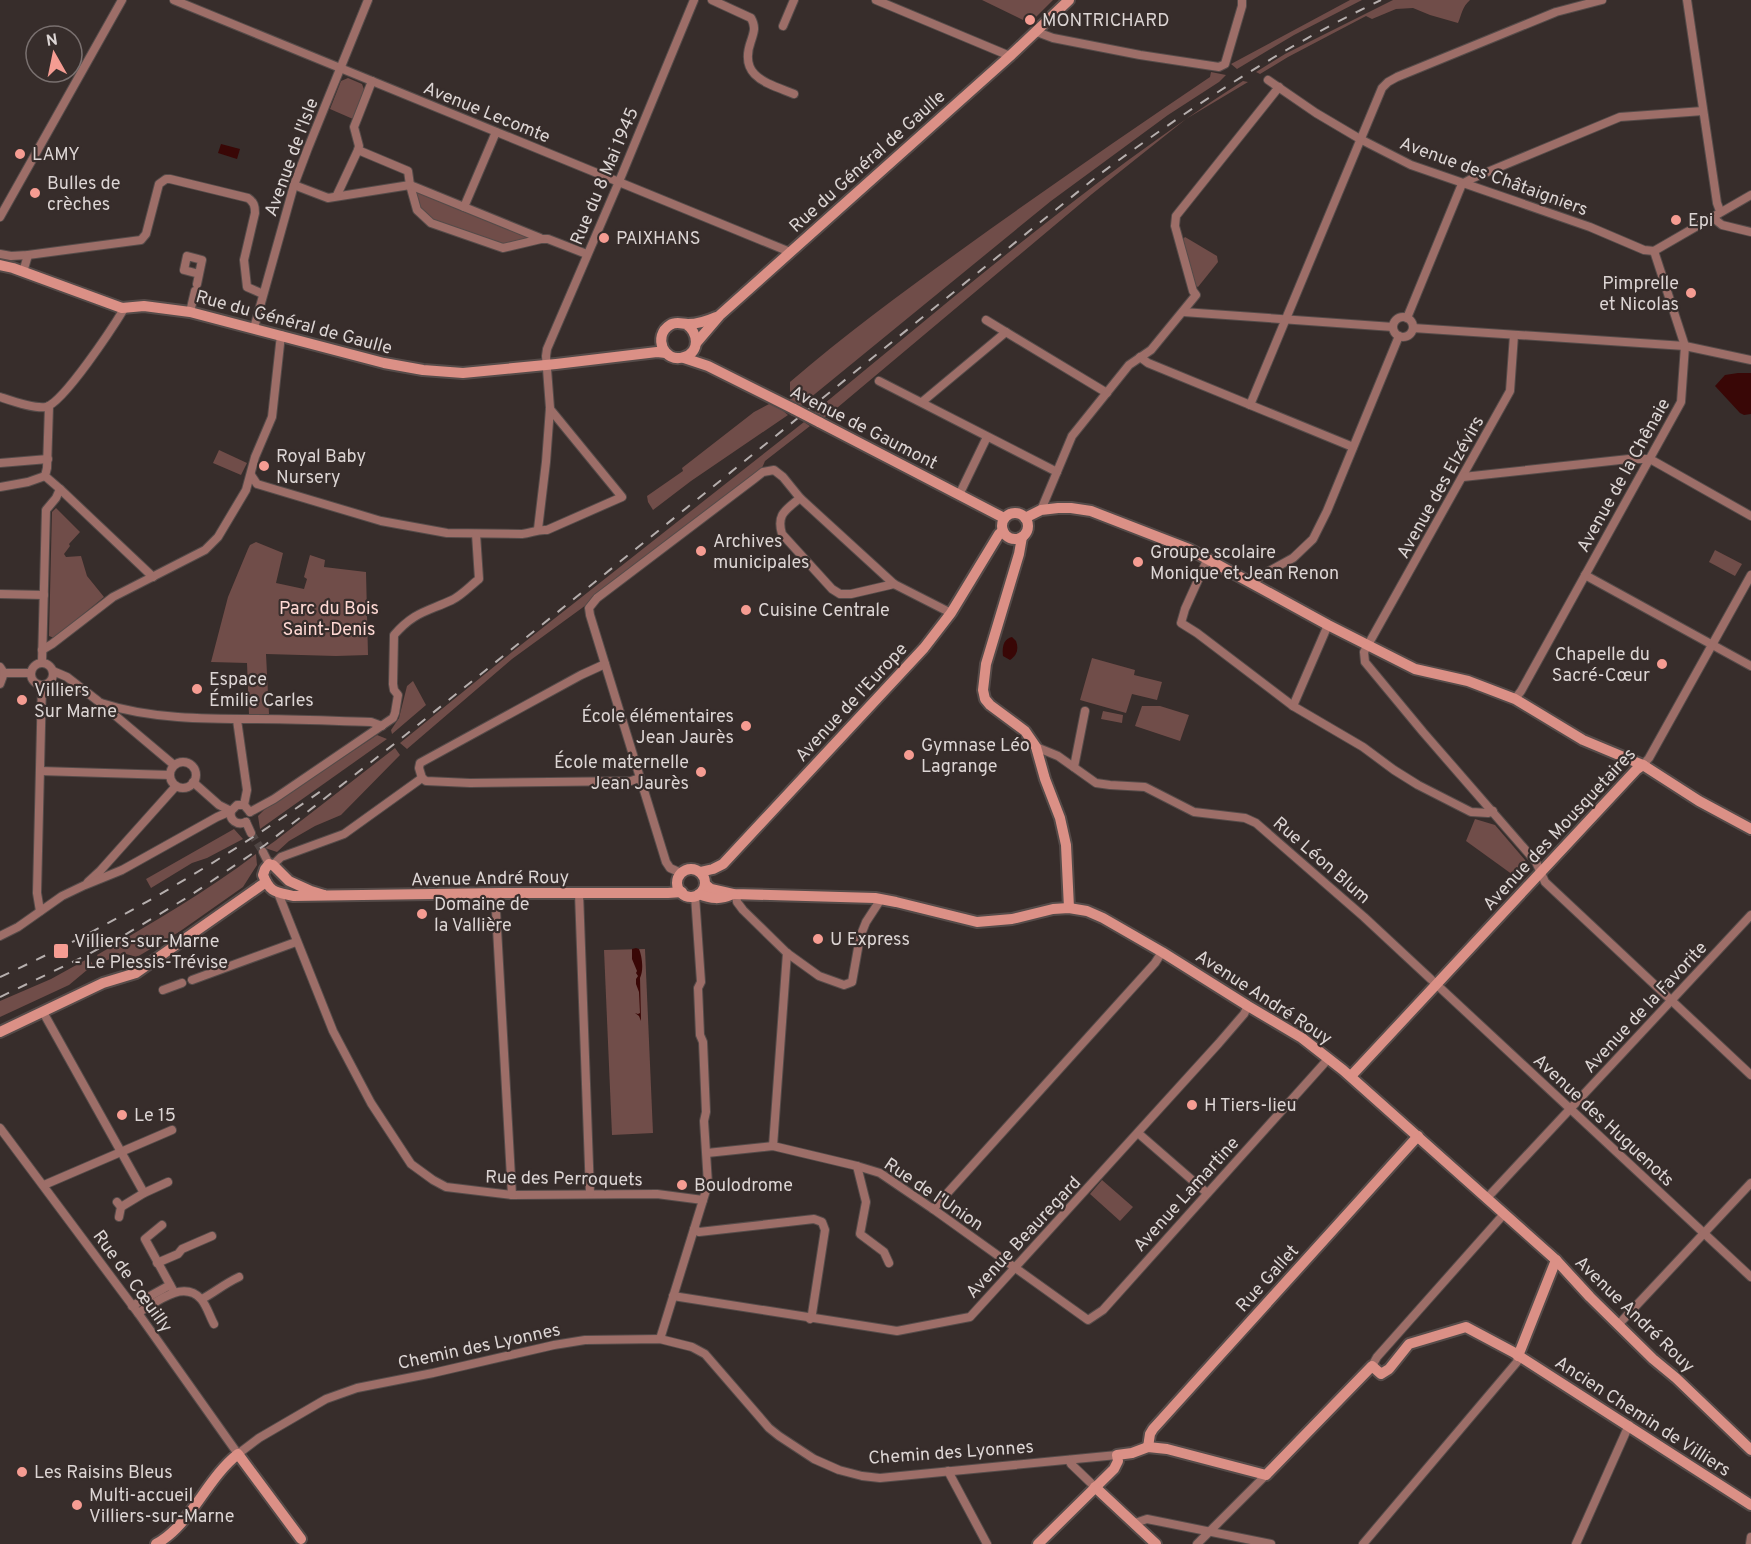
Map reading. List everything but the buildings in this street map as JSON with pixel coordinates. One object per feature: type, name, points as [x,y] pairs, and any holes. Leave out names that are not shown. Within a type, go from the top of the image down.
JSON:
[{"type":"street","points":[[0,217],[122,0]]},
{"type":"street","name":"Avenue Lecomte","points":[[174,0],[790,252]]},
{"type":"street","name":"Avenue de l'Isle","points":[[254,328],[294,185],[368,0]]},
{"type":"street","name":"Rue du 8 Mai 1945","points":[[538,529],[550,408],[546,365],[547,349],[694,0]]},
{"type":"street","points":[[712,0],[751,18],[755,24],[747,57],[752,73],[767,84],[794,94]]},
{"type":"street","points":[[783,26],[794,0]]},
{"type":"street","points":[[876,0],[1010,56]]},
{"type":"street","name":"Rue du Général de Gaulle","points":[[696,344],[720,315],[1037,32],[1069,0]]},
{"type":"street","points":[[1037,32],[1061,40],[1140,56],[1219,68],[1225,64],[1242,0]]},
{"type":"street","points":[[1250,405],[1360,139],[1381,91],[1388,82],[1556,12],[1602,0]]},
{"type":"street","points":[[1687,0],[1720,211]]},
{"type":"street","name":"Avenue des Châtaigniers","points":[[1268,80],[1360,139],[1411,165],[1590,227],[1644,250],[1654,251]]},
{"type":"street","points":[[337,195],[358,150],[354,127],[372,81]]},
{"type":"street","points":[[1041,510],[1072,436],[1129,365],[1151,350],[1196,295],[1175,226],[1176,216],[1279,87]]},
{"type":"street","points":[[1407,318],[1462,184],[1620,117],[1703,111]]},
{"type":"street","points":[[464,207],[496,132]]},
{"type":"street","points":[[358,150],[408,171],[417,210],[431,223],[503,248],[548,238],[584,253]]},
{"type":"street","points":[[0,254],[28,255],[141,240],[146,234],[159,184],[166,179],[171,179],[253,201],[255,213],[244,260],[247,287],[263,294]]},
{"type":"street","points":[[294,185],[328,198],[410,185],[541,239]]},
{"type":"street","points":[[1654,251],[1751,195]]},
{"type":"street","points":[[1712,217],[1722,225],[1751,232]]},
{"type":"street","name":"Avenue de la Chênaie","points":[[1518,695],[1682,402],[1685,346],[1654,251]]},
{"type":"street","points":[[23,272],[28,255]]},
{"type":"street","points":[[0,265],[124,309],[67,389],[49,406],[22,404],[0,397]]},
{"type":"street","points":[[190,312],[199,273]]},
{"type":"street","name":"Rue du Général de Gaulle","points":[[124,309],[144,306],[190,312],[384,363],[423,370],[463,373],[657,352],[666,353]]},
{"type":"street","points":[[1183,312],[1393,327]]},
{"type":"street","name":"Rue du Général de Gaulle","points":[[686,324],[705,322],[720,315]]},
{"type":"street","points":[[1393,327],[1398,319],[1407,318]]},
{"type":"street","points":[[1407,318],[1413,328]]},
{"type":"street","points":[[986,320],[1107,393]]},
{"type":"street","points":[[696,344],[689,355],[684,358],[674,358],[666,353],[661,344],[662,335],[669,326],[686,324],[694,331],[696,344],[708,366]]},
{"type":"street","points":[[1393,327],[1399,336],[1408,336],[1413,328]]},
{"type":"street","points":[[1413,328],[1685,346],[1751,360]]},
{"type":"street","points":[[922,402],[1006,332]]},
{"type":"street","points":[[42,650],[113,597],[205,550],[218,537],[246,490],[255,457],[272,417],[280,335]]},
{"type":"street","name":"Rue du Général de Gaulle","points":[[629,356],[650,345],[662,335]]},
{"type":"street","name":"Avenue des Elzévirs","points":[[1368,646],[1510,391],[1514,335]]},
{"type":"street","points":[[1253,583],[1262,575],[1293,558],[1313,539],[1327,511],[1399,336]]},
{"type":"street","points":[[1140,357],[1148,363],[1353,447]]},
{"type":"street","name":"Avenue de Gaumont","points":[[684,358],[708,366],[1004,518]]},
{"type":"street","points":[[879,381],[1057,472]]},
{"type":"street","points":[[45,476],[48,459],[49,406]]},
{"type":"street","points":[[250,475],[257,484],[381,521],[447,533],[522,534],[538,529],[547,530],[622,497],[550,408]]},
{"type":"street","points":[[959,495],[987,437]]},
{"type":"street","points":[[0,464],[48,459]]},
{"type":"street","points":[[1463,477],[1629,459],[1650,459],[1751,516]]},
{"type":"street","points":[[680,876],[668,866],[590,615],[590,608],[597,598],[763,472],[774,470],[783,477],[800,498],[894,584],[951,613]]},
{"type":"street","points":[[0,487],[45,476]]},
{"type":"street","points":[[45,476],[153,577]]},
{"type":"street","points":[[246,490],[257,484]]},
{"type":"street","points":[[60,489],[46,510],[42,650],[44,663],[55,674],[67,677],[174,765]]},
{"type":"street","points":[[800,498],[782,513],[778,523],[782,534],[832,589],[840,594],[851,594],[894,584]]},
{"type":"street","points":[[1025,518],[1041,510],[1062,508],[1091,511],[1155,535],[1208,558],[1271,595],[1415,669],[1518,695],[1583,740],[1643,765],[1699,801],[1751,829]]},
{"type":"street","points":[[1022,537],[1009,538],[1003,531],[1004,518],[1018,513],[1025,518],[1028,528],[1022,537],[986,664],[983,690],[985,699],[990,705],[1025,731],[1036,747],[1060,818],[1066,845],[1069,908]]},
{"type":"street","name":"Avenue de l'Europe","points":[[700,872],[723,864],[924,648],[951,613],[1003,531]]},
{"type":"street","points":[[0,936],[18,927],[62,896],[122,870],[231,811],[237,805],[247,809],[274,799],[393,718],[398,695],[393,684],[394,635],[406,621],[456,597],[479,579],[476,534]]},
{"type":"street","points":[[1208,558],[1180,623],[1197,633],[1293,706],[1363,747],[1418,785],[1471,812],[1493,811]]},
{"type":"street","points":[[1585,575],[1751,666]]},
{"type":"street","name":"Avenue des Mousquetaires","points":[[1351,1076],[1649,758],[1751,575]]},
{"type":"street","points":[[0,594],[44,595]]},
{"type":"street","points":[[1293,706],[1328,625]]},
{"type":"street","points":[[44,663],[46,653],[52,644]]},
{"type":"street","points":[[1368,646],[1364,655],[1365,662],[1536,862],[1545,882],[1751,1075]]},
{"type":"street","points":[[42,685],[33,680],[31,673],[33,667],[44,663]]},
{"type":"street","points":[[605,664],[420,763],[422,778],[426,781],[470,783],[631,781],[640,778]]},
{"type":"street","points":[[0,684],[2,670],[31,673]]},
{"type":"street","points":[[42,685],[49,682],[55,674]]},
{"type":"street","points":[[40,911],[37,893],[42,685]]},
{"type":"street","points":[[101,704],[170,716],[237,720],[371,722],[382,726]]},
{"type":"street","points":[[1074,767],[1085,711]]},
{"type":"street","points":[[231,811],[234,822],[241,824],[249,819],[237,720]]},
{"type":"street","name":"Rue Léon Blum","points":[[1036,747],[1058,756],[1100,784],[1145,787],[1194,812],[1250,820],[1360,913],[1437,985]]},
{"type":"street","points":[[186,762],[193,767],[196,774],[193,782],[187,787],[176,786],[171,779],[170,775],[174,765],[186,762]]},
{"type":"street","points":[[40,775],[170,775]]},
{"type":"street","points":[[289,880],[289,889],[280,893],[271,889],[263,875],[265,869],[281,857],[344,834],[422,778]]},
{"type":"street","points":[[193,782],[219,805],[231,811]]},
{"type":"street","points":[[85,885],[176,786]]},
{"type":"street","points":[[246,822],[251,832]]},
{"type":"street","points":[[263,852],[271,865]]},
{"type":"street","name":"Avenue André Rouy","points":[[271,865],[289,880],[324,895]]},
{"type":"street","points":[[656,893],[691,869],[700,872],[704,878],[699,891],[700,982],[698,988],[700,1035],[703,1042],[708,1184],[660,1338]]},
{"type":"street","points":[[680,876],[678,884],[682,892],[688,896],[699,891]]},
{"type":"street","points":[[0,1032],[103,983],[136,973],[266,882]]},
{"type":"street","name":"Avenue André Rouy","points":[[699,891],[718,899],[734,894],[881,899],[977,922],[1012,920],[1053,909],[1081,909],[1097,914],[1302,1038],[1351,1076],[1556,1260],[1618,1325],[1751,1450]]},
{"type":"street","name":"Avenue André Rouy","points":[[280,893],[293,896],[682,892]]},
{"type":"street","name":"Rue des Perroquets","points":[[280,893],[296,942],[333,1031],[371,1103],[411,1164],[433,1180],[446,1187],[512,1195],[657,1194],[703,1200]]},
{"type":"street","points":[[495,893],[512,1195]]},
{"type":"street","points":[[579,893],[590,1193]]},
{"type":"street","points":[[734,894],[743,910],[787,953],[819,976],[844,985],[852,982],[860,937],[866,922],[881,899]]},
{"type":"street","name":"Avenue de la Favorite","points":[[1487,1198],[1751,915]]},
{"type":"street","points":[[192,980],[296,942]]},
{"type":"street","points":[[933,1209],[1155,963],[1162,952]]},
{"type":"street","points":[[773,1146],[787,953]]},
{"type":"street","points":[[163,990],[182,983]]},
{"type":"street","name":"Avenue des Huguenots","points":[[1437,985],[1751,1277]]},
{"type":"street","name":"Avenue Beauregard","points":[[673,1296],[897,1331],[970,1317],[1217,1046],[1248,1006]]},
{"type":"street","points":[[43,1012],[144,1193]]},
{"type":"street","name":"Avenue Lamartine","points":[[1088,1320],[1102,1310],[1329,1058]]},
{"type":"street","name":"Rue de Cœuilly","points":[[0,1128],[138,1313],[238,1454]]},
{"type":"street","points":[[44,1185],[172,1130]]},
{"type":"street","points":[[1138,1133],[1207,1193]]},
{"type":"street","name":"Rue Gallet","points":[[1148,1447],[1153,1429],[1418,1136]]},
{"type":"street","name":"Rue de l'Union","points":[[707,1153],[773,1146],[880,1173],[1088,1320]]},
{"type":"street","points":[[857,1166],[866,1202],[861,1234],[884,1252],[889,1263]]},
{"type":"street","points":[[119,1217],[119,1205],[168,1182]]},
{"type":"street","points":[[1618,1325],[1751,1183]]},
{"type":"street","points":[[1197,1544],[1372,1366],[1377,1357],[1504,1214]]},
{"type":"street","points":[[694,1229],[699,1232],[814,1219],[822,1222],[825,1230],[810,1318]]},
{"type":"street","points":[[162,1225],[145,1239],[172,1289]]},
{"type":"street","points":[[158,1263],[178,1254],[182,1249],[213,1236]]},
{"type":"street","points":[[1363,1544],[1517,1362],[1556,1260]]},
{"type":"street","points":[[202,1299],[239,1277]]},
{"type":"street","points":[[138,1313],[172,1289]]},
{"type":"street","points":[[132,1306],[172,1289],[188,1291],[202,1299],[214,1324]]},
{"type":"street","name":"Ancien Chemin de Villiers","points":[[1372,1366],[1381,1374],[1389,1369],[1409,1344],[1466,1327],[1518,1356],[1629,1425],[1751,1505]]},
{"type":"street","name":"Chemin des Lyonnes","points":[[238,1454],[259,1438],[318,1404],[357,1388],[554,1345],[585,1340],[660,1338],[692,1347],[705,1354],[769,1428],[814,1459],[839,1470],[862,1476],[880,1478],[1117,1455],[1132,1453],[1148,1447],[1178,1451],[1266,1475]]},
{"type":"street","points":[[1576,1544],[1629,1425]]},
{"type":"street","points":[[156,1544],[171,1540],[217,1474],[238,1454],[302,1542]]},
{"type":"street","points":[[1038,1544],[1116,1466],[1117,1455]]},
{"type":"street","points":[[1072,1459],[1071,1464],[1156,1544]]},
{"type":"street","points":[[948,1471],[987,1544]]},
{"type":"street","points":[[1135,1523],[1147,1519],[1271,1544]]},
{"type":"street","points":[[1750,1544],[1751,1537]]},
{"type":"green space","points":[[982,0],[1053,0],[1034,19],[1031,16],[1025,21]]},
{"type":"green space","points":[[1350,0],[1362,0],[1294,35],[1237,69],[1231,64]]},
{"type":"green space","points":[[1393,0],[1470,0],[1458,23],[1413,8],[1396,9],[1372,19],[1366,16],[1260,74],[1256,72],[1285,54]]},
{"type":"green space","points":[[1211,72],[1226,75],[1051,201],[799,407],[790,402],[790,382],[839,342],[989,230],[1210,77]]},
{"type":"green space","points":[[348,78],[362,84],[365,92],[353,119],[330,109],[341,81]]},
{"type":"green space","points":[[1243,81],[1248,82],[1187,119]]},
{"type":"green space","points":[[1185,120],[1092,194],[831,413],[822,419],[813,413],[970,283],[1077,199]]},
{"type":"green space","points":[[410,185],[541,239],[503,248],[431,223],[417,210]]},
{"type":"green space","points":[[1185,237],[1217,256],[1218,262],[1198,287],[1183,239]]},
{"type":"green space","points":[[771,403],[788,415],[691,481],[653,510],[647,496],[683,471],[682,468],[754,412]]},
{"type":"green space","points":[[804,422],[810,426],[765,461],[762,468],[582,608],[512,659],[407,749],[400,743],[512,652]]},
{"type":"green space","points":[[219,450],[247,463],[241,475],[213,463]]},
{"type":"green space","points":[[56,508],[80,532],[69,544],[64,554],[66,557],[81,556],[87,576],[104,597],[54,638],[49,636],[52,512]]},
{"type":"green space","name":"Parc du Bois Saint-Denis","points":[[256,542],[283,553],[276,583],[304,589],[307,579],[304,577],[310,555],[325,560],[324,567],[366,572],[368,655],[266,654],[269,714],[249,715],[247,663],[211,662],[228,597],[250,545]]},
{"type":"green space","points":[[1715,550],[1742,564],[1735,576],[1709,562]]},
{"type":"green space","points":[[1092,658],[1135,670],[1134,675],[1162,682],[1157,700],[1132,694],[1126,713],[1080,700]]},
{"type":"green space","points":[[413,681],[426,705],[392,734],[391,730],[399,718],[407,686]]},
{"type":"green space","points":[[1142,706],[1160,706],[1189,715],[1180,741],[1135,726]]},
{"type":"green space","points":[[1103,711],[1123,715],[1122,723],[1101,719]]},
{"type":"green space","points":[[377,735],[387,739],[260,829],[258,816],[264,810]]},
{"type":"green space","points":[[395,748],[400,755],[341,815],[289,841],[277,852],[265,848],[275,841]]},
{"type":"green space","points":[[1475,819],[1495,825],[1525,860],[1528,868],[1520,880],[1466,841]]},
{"type":"green space","points":[[234,829],[243,839],[207,858],[192,863],[151,888],[146,879]]},
{"type":"green space","points":[[256,854],[257,865],[243,887],[179,932],[137,957],[126,954],[101,962],[97,955],[198,894]]},
{"type":"green space","points":[[645,949],[653,1133],[612,1135],[604,950]]},
{"type":"green space","points":[[89,958],[93,965],[69,985],[0,1017],[0,1001],[51,979]]},
{"type":"green space","points":[[1102,1180],[1133,1207],[1120,1221],[1090,1194]]},
{"type":"shaded area","points":[[221,144],[240,149],[237,159],[218,153]]},
{"type":"shaded area","points":[[1751,373],[1751,414],[1740,413],[1715,386],[1725,375]]},
{"type":"shaded area","points":[[1012,637],[1016,641],[1017,649],[1016,654],[1010,660],[1003,656],[1003,650],[1005,642]]},
{"type":"shaded area","points":[[632,949],[639,949],[642,963],[641,1021],[635,1013],[640,1013],[639,992],[636,984],[638,976],[632,959]]},
{"type":"tunnel","points":[[251,833],[263,852]]},
{"type":"railway","points":[[0,997],[123,936],[188,897],[265,845],[398,741],[1100,174],[1236,80],[1307,38],[1381,0]]},
{"type":"railway","points":[[0,977],[165,892],[283,818],[321,791]]},
{"type":"place","name":"MONTRICHARD","points":[[1030,20]]},
{"type":"place","name":"LAMY","points":[[20,154]]},
{"type":"place","name":"Bulles de crèches","points":[[35,193]]},
{"type":"place","name":"Epi","points":[[1676,220]]},
{"type":"place","name":"PAIXHANS","points":[[604,238]]},
{"type":"place","name":"Pimprelle et Nicolas","points":[[1691,293]]},
{"type":"place","name":"Royal Baby Nursery","points":[[264,466]]},
{"type":"place","name":"Archives municipales","points":[[701,551]]},
{"type":"place","name":"Groupe scolaire Monique et Jean Renon","points":[[1138,562]]},
{"type":"place","name":"Cuisine Centrale","points":[[746,610]]},
{"type":"place","name":"Chapelle du Sacré-Cœur","points":[[1662,664]]},
{"type":"place","name":"Espace Émilie Carles","points":[[197,689]]},
{"type":"place","name":"Villiers Sur Marne","points":[[22,700]]},
{"type":"place","name":"École élémentaires Jean Jaurès","points":[[746,726]]},
{"type":"place","name":"Gymnase Léo Lagrange","points":[[909,755]]},
{"type":"place","name":"École maternelle Jean Jaurès","points":[[701,772]]},
{"type":"place","name":"Domaine de la Vallière","points":[[422,914]]},
{"type":"place","name":"U Express","points":[[818,939]]},
{"type":"place","name":"Villiers-sur-Marne - Le Plessis-Trévise","points":[[61,951]]},
{"type":"place","name":"H Tiers-lieu","points":[[1192,1105]]},
{"type":"place","name":"Le 15","points":[[122,1115]]},
{"type":"place","name":"Boulodrome","points":[[682,1185]]},
{"type":"place","name":"Les Raisins Bleus","points":[[22,1472]]},
{"type":"place","name":"Multi-accueil Villiers-sur-Marne","points":[[77,1505]]}]
